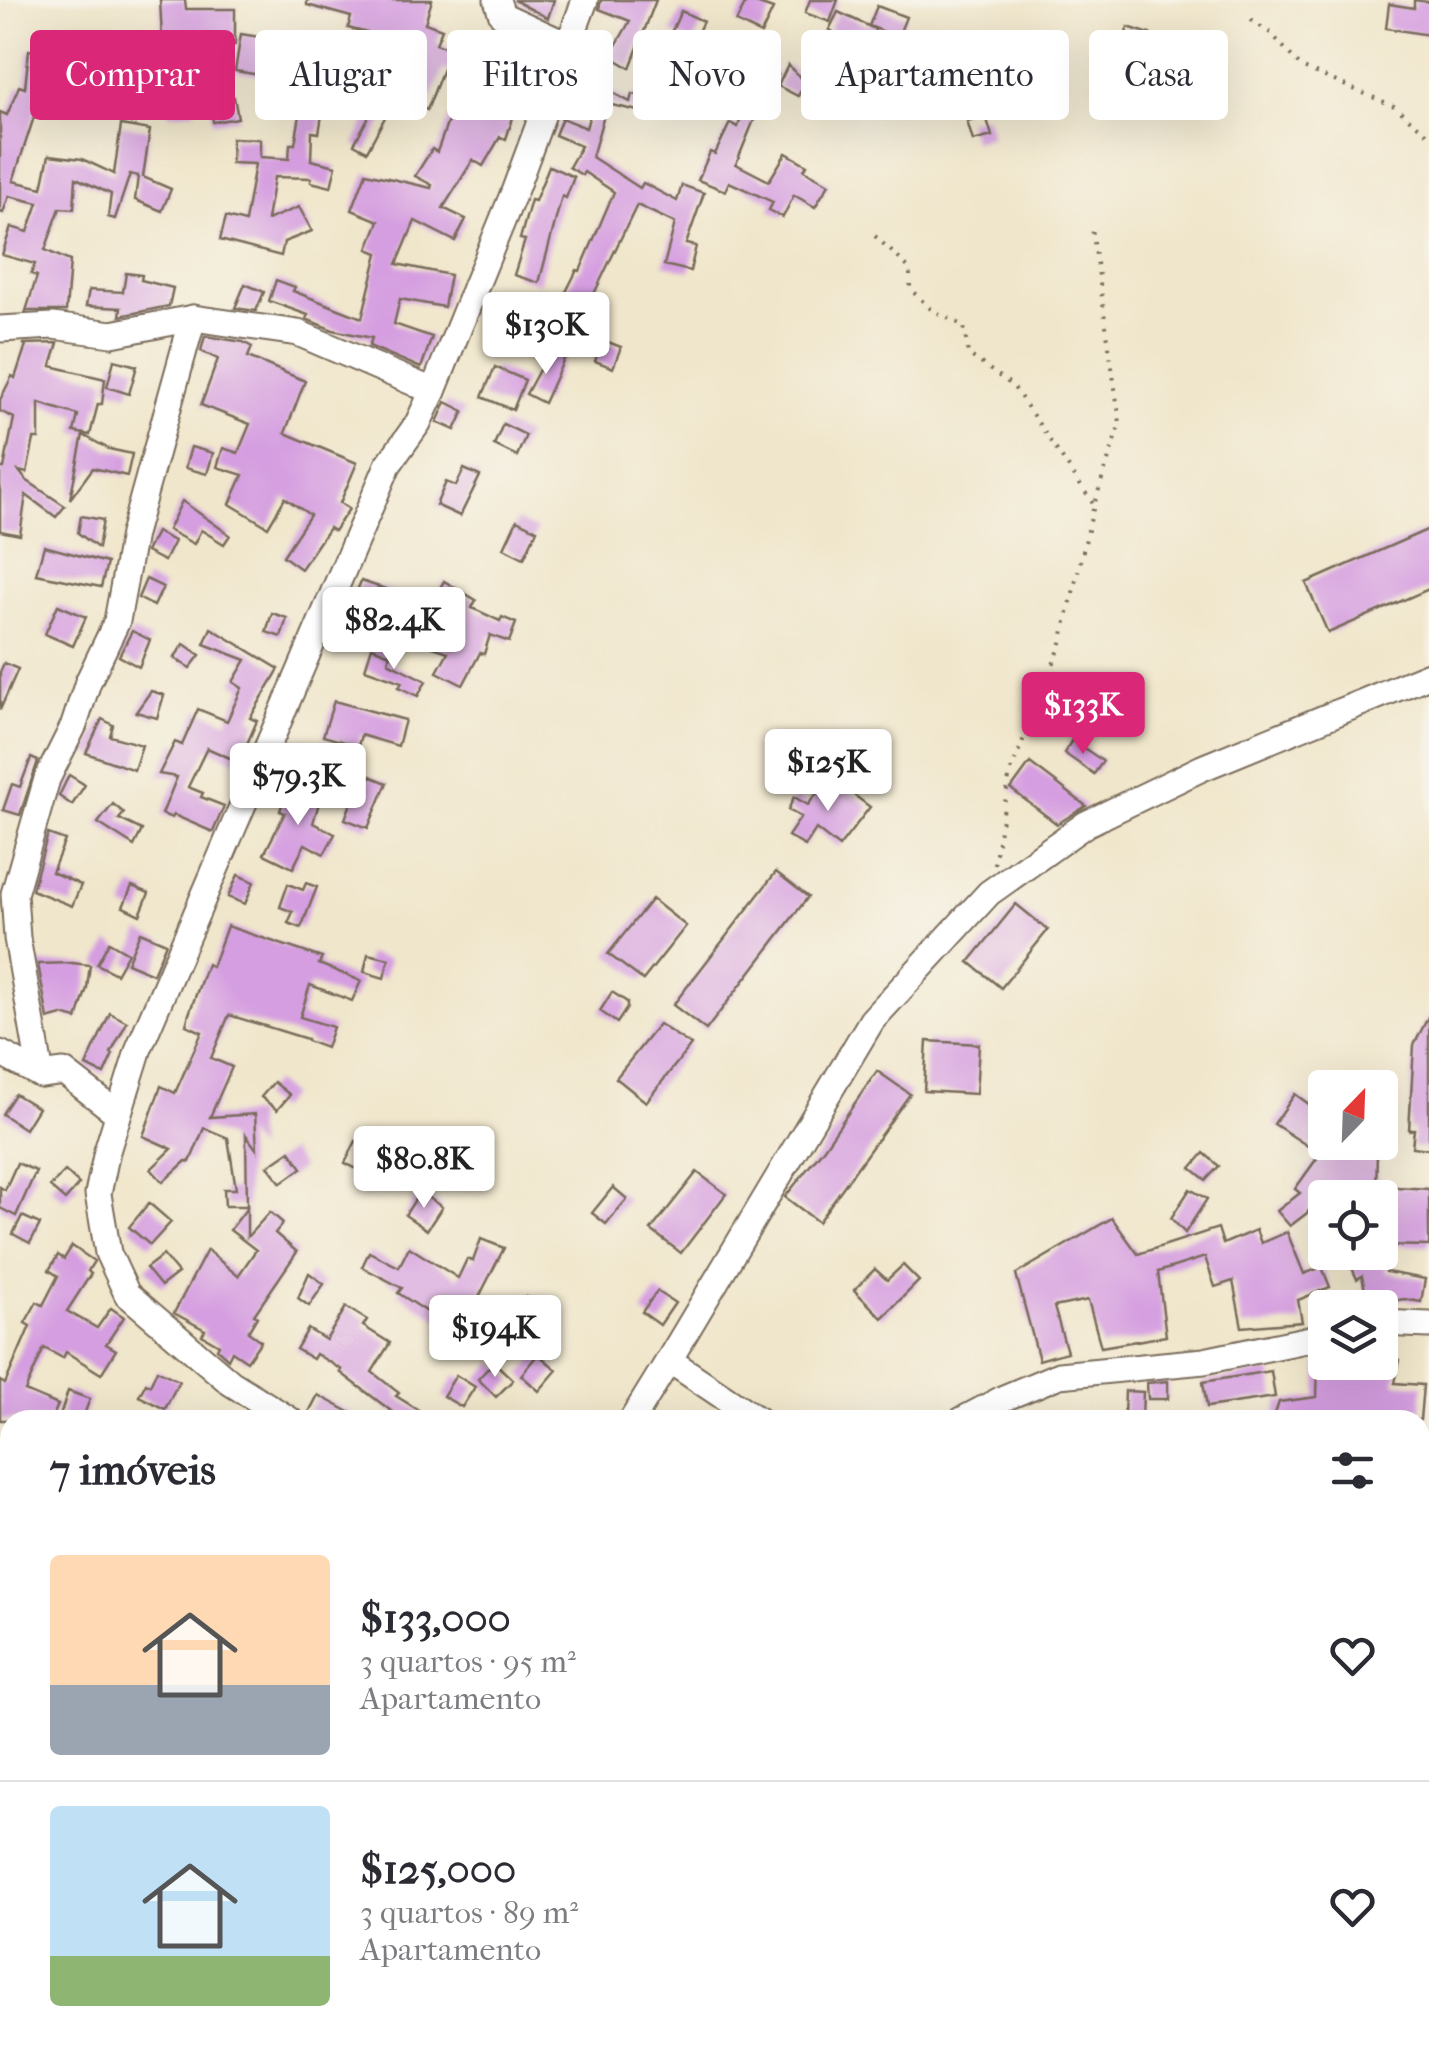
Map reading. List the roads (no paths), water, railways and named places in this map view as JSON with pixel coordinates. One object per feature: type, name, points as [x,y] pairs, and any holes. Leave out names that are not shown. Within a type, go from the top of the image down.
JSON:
[{"type":"street","points":[[497,0],[502,15],[536,30]]},
{"type":"street","points":[[573,30],[585,0]]},
{"type":"street","points":[[274,1410],[232,1383],[127,1294],[108,1253],[98,1194],[139,1048],[380,482],[418,423],[433,391],[540,120]]},
{"type":"street","points":[[0,328],[53,326],[112,334],[194,318],[298,333],[433,391]]},
{"type":"street","points":[[40,1075],[17,938],[14,894],[47,779],[117,621],[133,534],[194,318]]},
{"type":"street","points":[[638,1410],[872,1020],[989,894],[1086,824],[1202,768],[1429,675]]},
{"type":"street","points":[[0,1052],[40,1075],[64,1072],[118,1114]]},
{"type":"street","points":[[1398,1323],[1427,1322]]},
{"type":"street","points":[[981,1410],[1059,1375],[1204,1361],[1308,1340]]},
{"type":"street","points":[[670,1360],[743,1410]]}]
